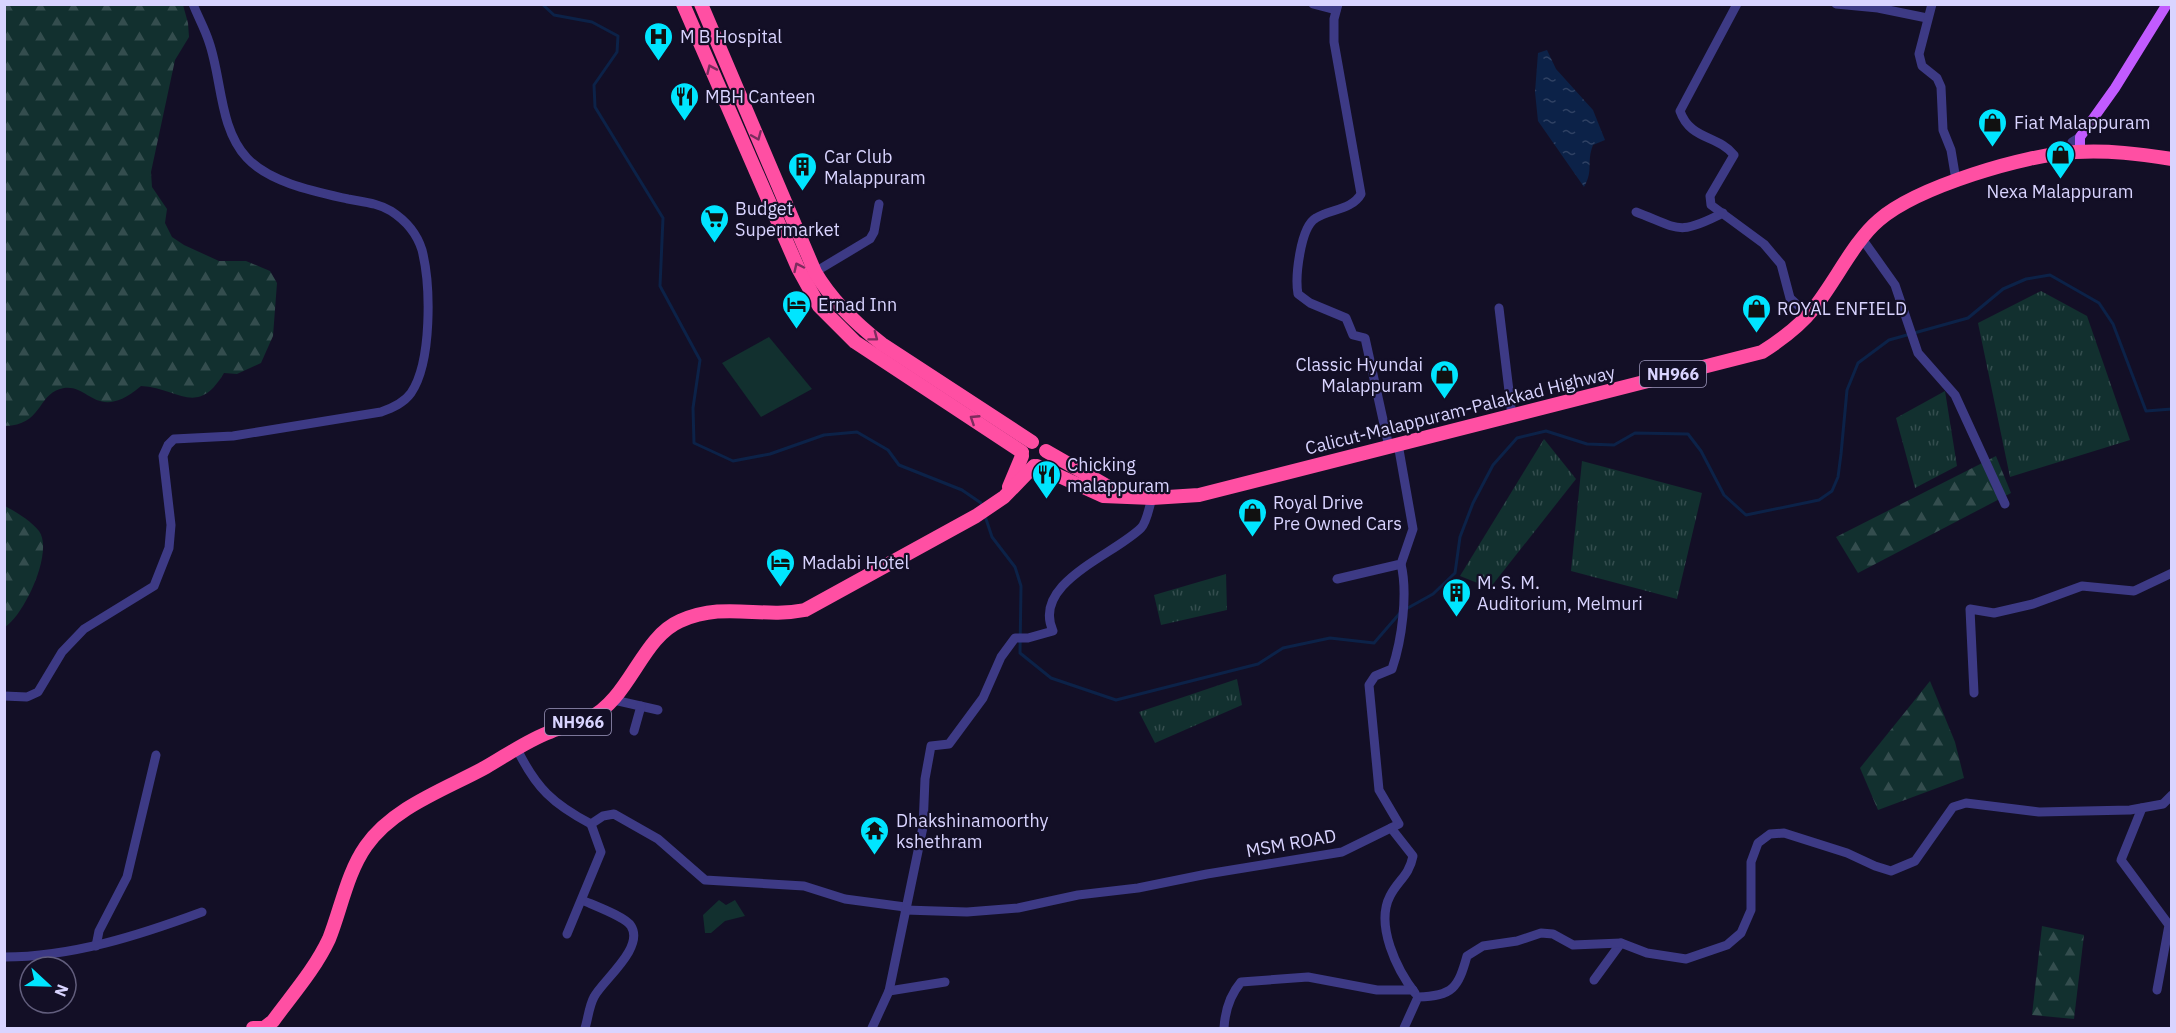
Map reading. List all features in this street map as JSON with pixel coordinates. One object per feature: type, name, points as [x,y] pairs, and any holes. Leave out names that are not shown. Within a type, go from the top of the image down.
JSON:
[{"type":"highway","points":[[701,4],[815,272],[825,290],[862,328],[1025,450]]},
{"type":"highway","points":[[685,5],[794,257],[819,306],[855,342],[1025,450]]},
{"type":"highway","name":"Calicut-Malappuram-Palakkad Highway","points":[[1036,466],[1103,496],[1112,494],[1152,498],[1199,495],[1762,352],[1786,336],[1808,314],[1879,220],[1924,193],[1956,180],[2022,161],[2074,152],[2116,151],[2172,159]]},
{"type":"highway","points":[[1004,497],[1025,450],[1041,444],[1046,451],[1107,486],[1112,494]]},
{"type":"highway","name":"NH966","points":[[1025,450],[1028,464],[1036,466]]},
{"type":"highway","name":"NH966","points":[[253,1029],[264,1028],[273,1021],[314,966],[328,941],[352,874],[366,846],[383,828],[406,810],[549,732],[589,719],[614,700],[658,639],[676,623],[702,612],[737,610],[784,614],[805,610],[976,516],[1004,497],[1045,460],[1046,451]]},
{"type":"main road","points":[[2074,152],[2080,137],[2130,65],[2168,4]]},
{"type":"street","points":[[4,696],[27,697],[38,692],[62,652],[84,629],[154,586],[169,548],[171,525],[163,456],[174,439],[232,436],[381,412],[398,405],[410,394],[419,377],[425,350],[428,297],[422,249],[412,228],[379,205],[310,191],[287,183],[247,158],[231,133],[210,43],[193,4]]},
{"type":"street","points":[[1313,4],[1337,7],[1334,42],[1361,194],[1358,200],[1314,219],[1306,230],[1296,280],[1298,294],[1310,303],[1346,318],[1353,335],[1365,338],[1394,446],[1413,529],[1401,564],[1405,580],[1397,653],[1392,669],[1374,676],[1369,685],[1379,790],[1399,824],[1391,828],[1413,856],[1410,871],[1389,897],[1386,911],[1387,934],[1394,953],[1416,994],[1404,1029]]},
{"type":"street","points":[[1737,4],[1680,111],[1684,123],[1691,130],[1734,155],[1710,196],[1711,205],[1764,244],[1781,264],[1790,298],[1808,314]]},
{"type":"street","points":[[1836,4],[1878,8],[1927,18]]},
{"type":"street","points":[[1932,4],[1919,54],[1922,66],[1929,74],[1937,78],[1941,87],[1943,130],[1952,150],[1956,180]]},
{"type":"street","points":[[815,272],[873,236],[879,204]]},
{"type":"street","points":[[1636,212],[1674,229],[1683,230],[1696,227],[1723,213]]},
{"type":"street","points":[[1863,240],[1895,285],[1918,353],[1955,395],[2005,504]]},
{"type":"street","points":[[1499,308],[1512,416]]},
{"type":"street","points":[[872,1029],[889,991],[923,827],[925,779],[931,746],[949,744],[983,698],[1001,657],[1015,638],[1028,638],[1053,631],[1049,622],[1049,608],[1056,590],[1143,527],[1152,498]]},
{"type":"street","points":[[1337,579],[1401,564]]},
{"type":"street","points":[[1974,693],[1970,609],[1994,613],[2033,604],[2082,586],[2134,591],[2172,573]]},
{"type":"street","points":[[614,700],[658,710]]},
{"type":"street","points":[[634,731],[641,706]]},
{"type":"street","points":[[517,749],[530,775],[544,792],[561,808],[591,824],[601,852],[567,934]]},
{"type":"street","points":[[96,945],[99,931],[127,877],[156,755]]},
{"type":"street","points":[[1224,1029],[1225,1016],[1235,990],[1241,982],[1308,977],[1377,990],[1438,997],[1452,991],[1462,975],[1467,956],[1483,946],[1517,942],[1541,933],[1553,934],[1573,945],[1621,943],[1647,953],[1686,959],[1727,945],[1741,933],[1751,910],[1751,862],[1758,843],[1770,834],[1784,833],[1847,852],[1891,871],[1915,861],[1953,807],[1966,803],[2038,812],[2142,808],[2163,804],[2172,795]]},
{"type":"street","points":[[2142,808],[2121,860],[2169,925],[2157,990]]},
{"type":"street","name":"MSM ROAD","points":[[591,824],[603,816],[614,814],[658,839],[705,880],[804,886],[845,898],[905,909],[967,912],[1018,908],[1078,895],[1138,888],[1342,852],[1391,828]]},
{"type":"street","points":[[582,900],[631,924],[634,933],[631,945],[620,965],[594,996],[585,1029]]},
{"type":"street","points":[[4,957],[48,955],[96,945],[161,927],[202,912]]},
{"type":"street","points":[[1594,980],[1621,943]]},
{"type":"street","points":[[889,991],[945,982]]},
{"type":"green space","points":[[4,5],[183,5],[189,37],[175,60],[151,172],[152,187],[167,209],[165,223],[172,237],[219,261],[246,261],[270,271],[277,283],[273,336],[261,363],[237,374],[224,373],[214,387],[196,397],[141,386],[126,397],[113,402],[103,402],[78,390],[60,389],[47,398],[26,421],[5,426]]},
{"type":"green space","points":[[2041,291],[2087,316],[2130,440],[2010,477],[1978,323]]},
{"type":"green space","points":[[769,337],[812,389],[761,417],[722,363]]},
{"type":"green space","points":[[1945,391],[1957,466],[1915,488],[1896,418]]},
{"type":"green space","points":[[1544,439],[1576,479],[1490,588],[1460,576]]},
{"type":"green space","points":[[1996,456],[2011,493],[1858,573],[1836,537]]},
{"type":"green space","points":[[1582,461],[1702,493],[1677,599],[1571,571]]},
{"type":"green space","points":[[5,506],[28,520],[39,531],[43,541],[43,553],[28,597],[13,620],[5,627]]},
{"type":"green space","points":[[1226,574],[1227,610],[1161,625],[1154,595]]},
{"type":"green space","points":[[1237,679],[1242,705],[1155,743],[1139,712]]},
{"type":"green space","points":[[1930,681],[1955,742],[1964,778],[1878,810],[1860,768]]},
{"type":"green space","points":[[719,900],[726,905],[735,900],[745,916],[725,921],[711,933],[705,933],[703,915]]},
{"type":"green space","points":[[2042,926],[2084,935],[2074,1019],[2032,1015]]},
{"type":"water","points":[[1547,50],[1556,69],[1593,110],[1605,140],[1593,145],[1589,176],[1584,187],[1538,121],[1535,92],[1538,53]]},
{"type":"waterway","points":[[542,4],[554,15],[592,22],[618,36],[617,52],[594,85],[595,107],[663,218],[660,286],[700,360],[693,408],[694,443],[733,461],[770,454],[824,435],[857,432],[888,450],[899,465],[962,490],[981,503],[982,507]]},
{"type":"waterway","points":[[1406,609],[1433,594],[1455,573],[1460,537],[1473,503],[1493,465],[1517,438],[1546,431],[1587,444],[1614,445],[1635,433],[1688,434],[1701,451],[1724,495],[1746,515],[1819,500],[1832,491],[1838,477],[1847,390],[1858,363],[1889,340],[1968,318],[2003,289],[2026,279],[2050,275],[2099,303],[2113,324],[2146,411],[2172,409]]},
{"type":"waterway","points":[[985,516],[992,537],[1015,567],[1021,586],[1020,653],[1051,678],[1116,700],[1258,664],[1283,648],[1330,638],[1374,643],[1400,613]]},
{"type":"place","name":"M B Hospital","points":[[659,62]]},
{"type":"place","name":"MBH Canteen","points":[[684,122]]},
{"type":"place","name":"Fiat Malappuram","points":[[1993,148]]},
{"type":"place","name":"Nexa Malappuram","points":[[2060,180]]},
{"type":"place","name":"Car Club Malappuram","points":[[803,192]]},
{"type":"place","name":"Budget Supermarket","points":[[714,244]]},
{"type":"place","name":"Ernad Inn","points":[[797,330]]},
{"type":"place","name":"ROYAL ENFIELD","points":[[1756,334]]},
{"type":"place","name":"Classic Hyundai Malappuram","points":[[1444,400]]},
{"type":"place","name":"Chicking malappuram","points":[[1046,500]]},
{"type":"place","name":"Royal Drive Pre Owned Cars","points":[[1252,538]]},
{"type":"place","name":"Madabi Hotel","points":[[781,588]]},
{"type":"place","name":"M. S. M. Auditorium, Melmuri","points":[[1456,618]]},
{"type":"place","name":"Dhakshinamoorthy kshethram","points":[[875,856]]}]
